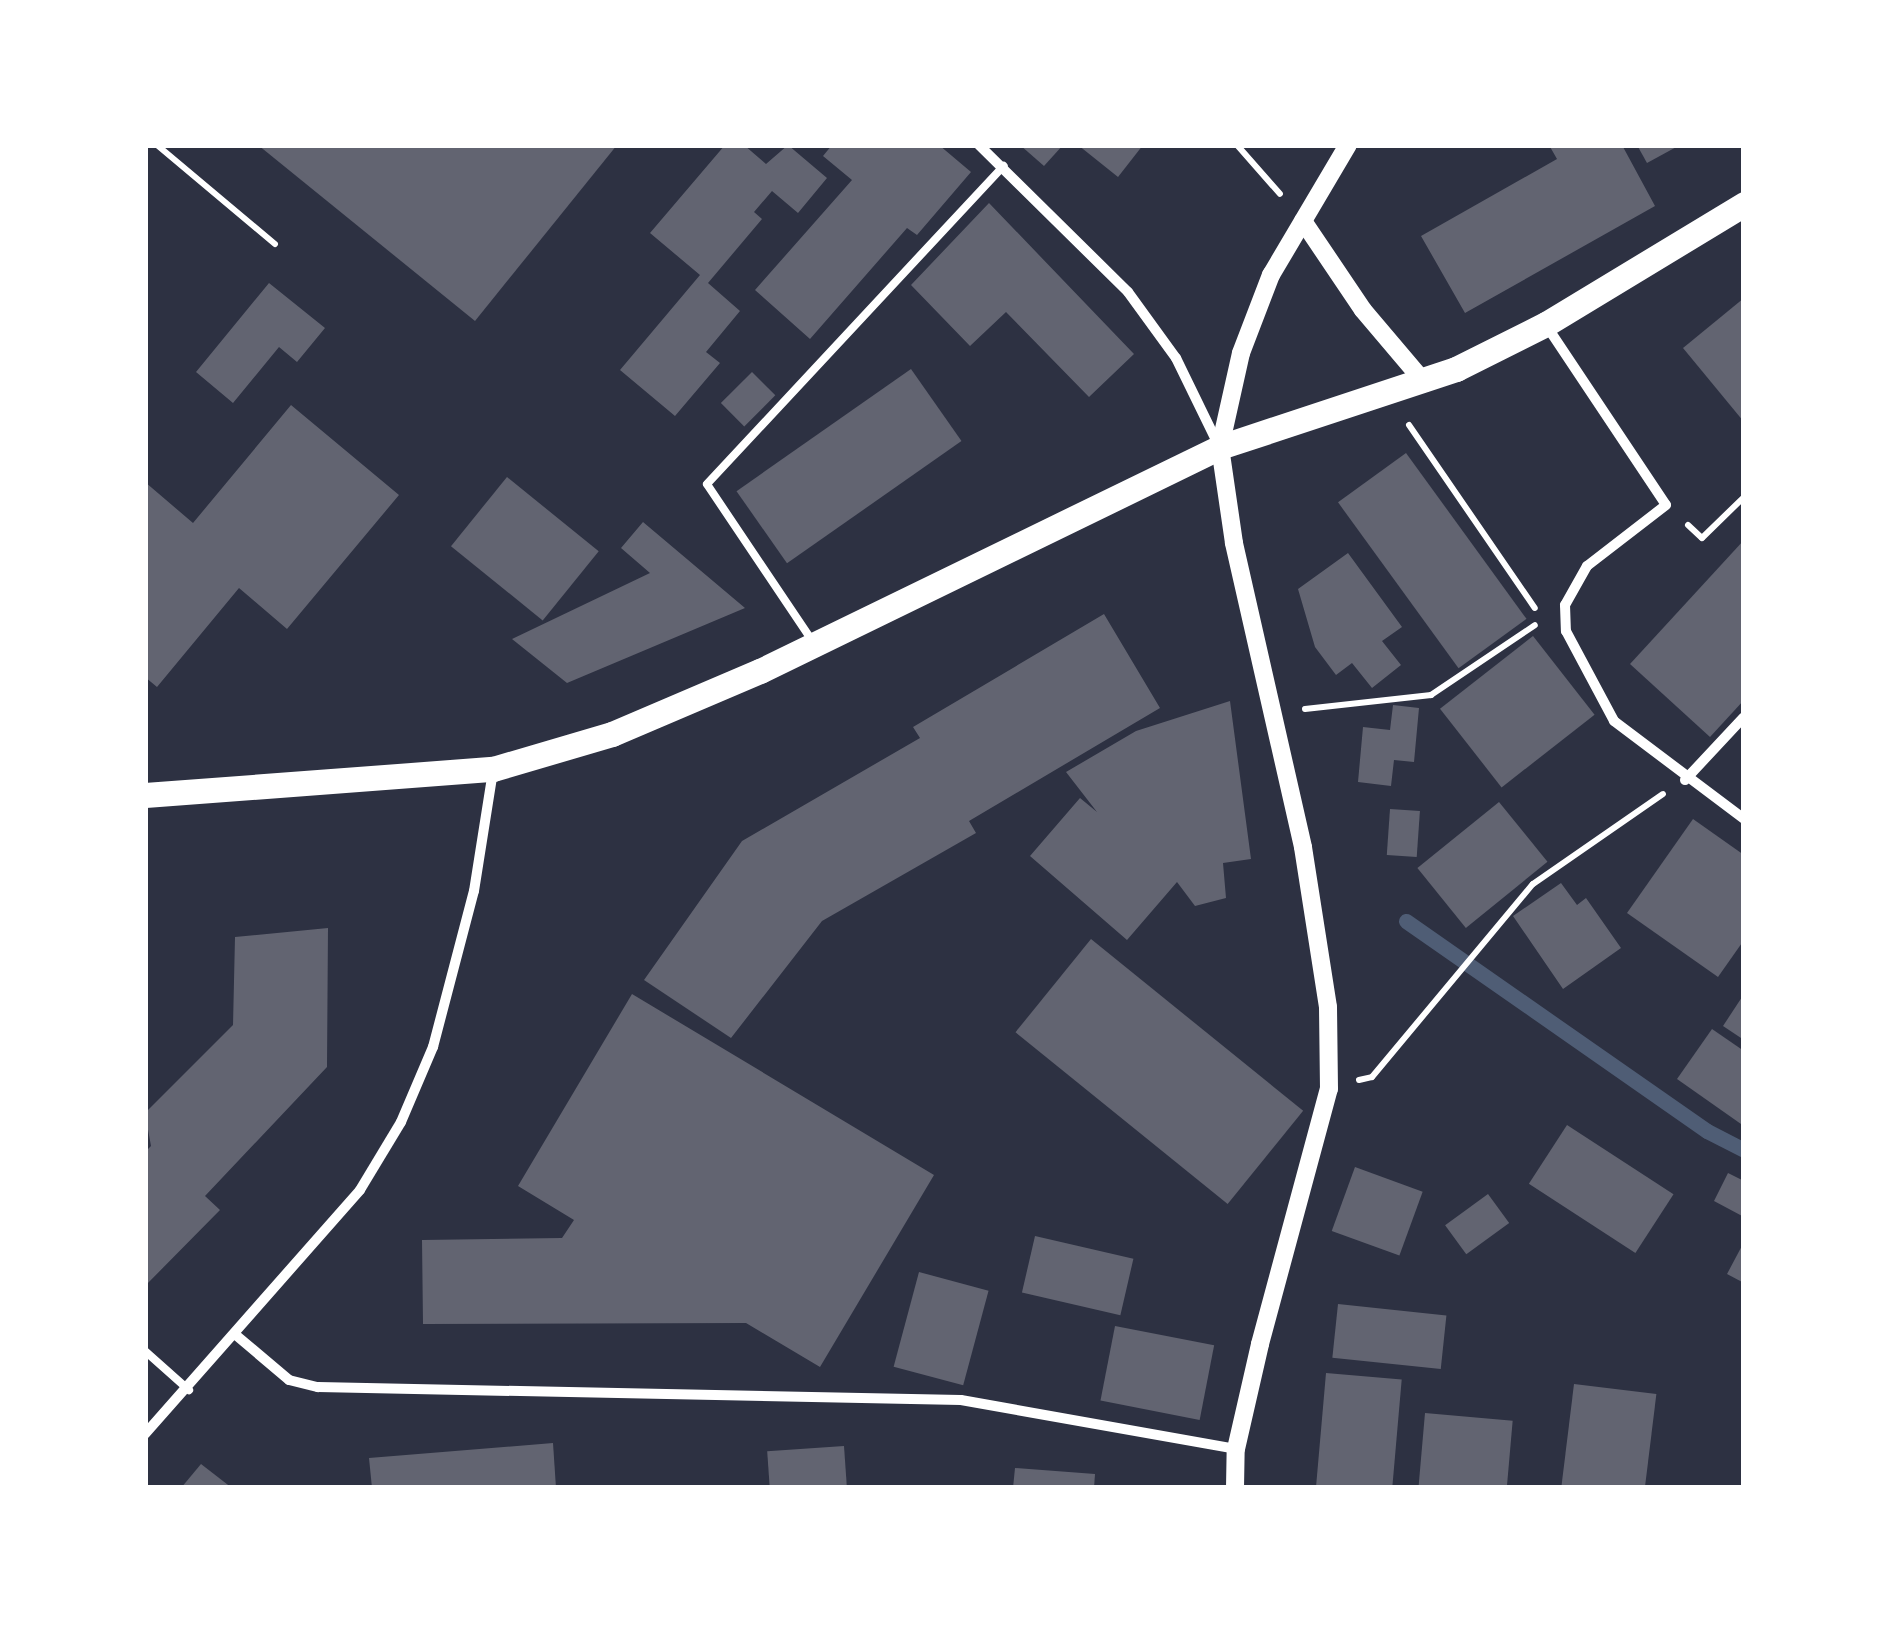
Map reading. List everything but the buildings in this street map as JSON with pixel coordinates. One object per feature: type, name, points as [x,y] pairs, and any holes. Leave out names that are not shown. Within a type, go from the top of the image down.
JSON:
[{"type":"main road","points":[[145,795],[493,768],[612,734],[814,644],[1220,446],[1425,384],[1546,324],[1744,204]]},
{"type":"street","points":[[978,145],[1004,166],[1128,292],[1176,358],[1220,446],[1271,713],[1304,848],[1320,954],[1329,1089],[1236,1449],[1235,1488]]},
{"type":"street","points":[[1220,446],[1241,353],[1271,275],[1348,145]]},
{"type":"street","points":[[1303,221],[1362,310],[1425,384]]},
{"type":"street","points":[[1546,324],[1666,505],[1588,566],[1565,604],[1566,631],[1614,721],[1685,780],[1744,819]]},
{"type":"street","points":[[1685,780],[1744,717]]},
{"type":"street","points":[[145,1434],[237,1336],[360,1190],[401,1122],[433,1047],[474,891],[493,768]]},
{"type":"street","points":[[237,1336],[289,1380],[318,1387],[961,1400],[1236,1449]]},
{"type":"lane","points":[[814,644],[707,484],[1004,166]]},
{"type":"lane","points":[[145,1351],[189,1390]]},
{"type":"path","points":[[157,145],[276,244]]},
{"type":"path","points":[[1237,145],[1303,221]]},
{"type":"path","points":[[1271,713],[1431,695],[1543,620],[1388,395]]},
{"type":"path","points":[[1666,505],[1702,538],[1744,497]]},
{"type":"path","points":[[1329,1089],[1372,1076],[1534,884],[1685,780]]},
{"type":"waterway","points":[[1406,921],[1707,1131],[1744,1150]]}]
